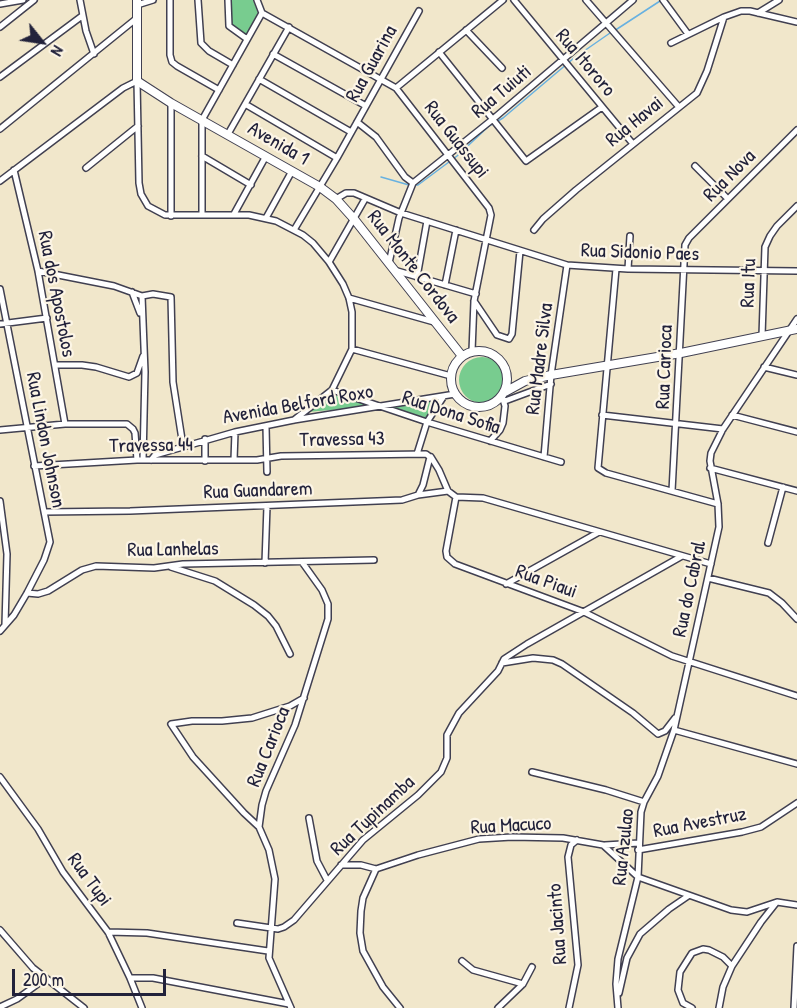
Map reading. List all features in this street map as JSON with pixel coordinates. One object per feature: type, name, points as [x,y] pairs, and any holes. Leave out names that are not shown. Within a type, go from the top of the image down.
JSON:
[{"type":"street","points":[[0,4],[23,0]]},
{"type":"street","points":[[0,27],[34,0]]},
{"type":"street","points":[[80,0],[82,16],[94,54]]},
{"type":"street","points":[[153,0],[137,2],[136,18],[139,183],[144,201],[152,209],[171,216],[234,214],[266,218],[294,230],[313,243],[329,262],[349,298],[352,318],[352,349],[332,390],[294,420]]},
{"type":"street","points":[[170,0],[172,62],[219,90]]},
{"type":"street","points":[[198,0],[201,43],[209,51],[233,65]]},
{"type":"street","points":[[228,0],[229,26],[248,39]]},
{"type":"street","points":[[228,134],[288,27],[262,13],[257,0]]},
{"type":"street","points":[[396,88],[503,0]]},
{"type":"street","name":"Rua Itororo","points":[[514,0],[633,144]]},
{"type":"street","points":[[586,0],[678,106]]},
{"type":"street","name":"Rua Tuiuti","points":[[412,185],[496,121],[566,63],[633,0]]},
{"type":"street","points":[[663,0],[688,34]]},
{"type":"street","points":[[758,13],[779,0]]},
{"type":"street","points":[[16,2],[19,14]]},
{"type":"street","name":"Rua Guarina","points":[[412,185],[376,137],[357,122],[419,11]]},
{"type":"street","points":[[671,43],[741,11],[797,22]]},
{"type":"street","points":[[202,214],[202,120],[262,13]]},
{"type":"street","points":[[0,77],[82,16]]},
{"type":"street","name":"Rua Havai","points":[[534,230],[558,204],[692,97],[702,84],[724,17]]},
{"type":"street","points":[[0,129],[136,18]]},
{"type":"street","name":"Rua Guassupi","points":[[288,27],[396,88],[491,211],[486,239]]},
{"type":"street","points":[[466,30],[502,68]]},
{"type":"street","points":[[439,52],[526,161],[602,107]]},
{"type":"street","points":[[273,54],[366,106]]},
{"type":"street","points":[[259,79],[351,132]]},
{"type":"street","points":[[0,181],[123,88],[137,81]]},
{"type":"street","name":"Avenida 1","points":[[137,81],[171,103],[320,187],[336,199]]},
{"type":"street","points":[[171,103],[171,216]]},
{"type":"street","points":[[245,104],[337,158]]},
{"type":"street","points":[[294,230],[357,122]]},
{"type":"street","points":[[86,168],[138,126]]},
{"type":"street","name":"Rua Nova","points":[[685,245],[689,238],[797,130]]},
{"type":"street","points":[[202,156],[251,185]]},
{"type":"street","points":[[234,214],[266,156]]},
{"type":"street","points":[[694,166],[728,199]]},
{"type":"street","name":"Rua dos Apostolos","points":[[14,170],[38,271],[65,424]]},
{"type":"street","points":[[266,218],[292,171]]},
{"type":"street","points":[[412,185],[400,213],[391,267],[476,294]]},
{"type":"street","name":"Rua Sidonio Paes","points":[[336,199],[350,193],[400,213],[567,265],[616,269],[797,271]]},
{"type":"street","name":"Rua Monte Cordova","points":[[336,199],[462,356]]},
{"type":"street","points":[[329,262],[365,199]]},
{"type":"street","name":"Rua Itu","points":[[762,336],[765,247],[770,236],[797,206]]},
{"type":"street","points":[[417,276],[427,221]]},
{"type":"street","points":[[445,285],[456,230]]},
{"type":"street","points":[[628,269],[630,236]]},
{"type":"street","points":[[472,351],[474,301],[486,239]]},
{"type":"street","name":"Rua Carioca","points":[[672,491],[685,245]]},
{"type":"street","points":[[474,301],[497,335],[509,339],[512,334],[520,251]]},
{"type":"street","name":"Rua Madre Silva","points":[[544,457],[551,379],[567,265]]},
{"type":"street","points":[[616,269],[597,466],[599,470],[718,504]]},
{"type":"street","points":[[38,271],[114,286],[142,296],[153,294],[171,297],[173,382],[183,446]]},
{"type":"street","name":"Rua Lindon Johnson","points":[[0,289],[50,542],[44,560],[27,593]]},
{"type":"street","points":[[132,292],[142,317]]},
{"type":"street","points":[[140,460],[146,372],[142,296]]},
{"type":"street","points":[[349,298],[435,323]]},
{"type":"street","points":[[0,324],[47,318]]},
{"type":"street","points":[[602,415],[723,429],[764,367],[793,330],[797,319]]},
{"type":"street","points":[[504,396],[551,379],[606,365],[681,353],[793,330]]},
{"type":"street","points":[[352,349],[451,376]]},
{"type":"street","points":[[490,441],[503,423],[504,396],[507,375],[505,367],[494,355],[472,351],[462,356],[453,368],[451,376],[455,394],[467,405],[476,407],[492,405],[504,396],[525,381]]},
{"type":"street","points":[[55,365],[96,367],[123,376],[134,376],[144,354]]},
{"type":"street","points":[[764,367],[797,375]]},
{"type":"street","points":[[507,375],[525,381],[551,379]]},
{"type":"street","name":"Rua Dona Sofia","points":[[332,390],[427,422],[561,462]]},
{"type":"street","name":"Avenida Belford Roxo","points":[[151,460],[155,455],[235,432],[455,394]]},
{"type":"street","points":[[444,396],[427,422],[417,454],[426,454],[430,457],[448,490],[456,497],[483,498],[711,564]]},
{"type":"street","points":[[732,416],[797,432]]},
{"type":"street","points":[[0,430],[65,424],[127,424],[135,433],[140,460]]},
{"type":"street","points":[[266,426],[267,472]]},
{"type":"street","name":"Rua do Cabral","points":[[674,730],[719,526],[718,504],[710,468],[711,453],[723,429]]},
{"type":"street","points":[[234,460],[235,432]]},
{"type":"street","points":[[205,440],[205,461]]},
{"type":"street","name":"Travessa 43","points":[[268,458],[417,454]]},
{"type":"street","points":[[418,495],[430,457]]},
{"type":"street","name":"Travessa 44","points":[[34,466],[140,460],[205,461],[268,458]]},
{"type":"street","points":[[710,468],[797,491]]},
{"type":"street","points":[[768,543],[783,487]]},
{"type":"street","points":[[418,495],[448,490]]},
{"type":"street","name":"Rua Guandarem","points":[[44,512],[391,501],[418,495]]},
{"type":"street","name":"Rua Piaui","points":[[456,497],[446,551],[447,557],[455,564],[584,612],[641,642],[690,663],[797,696]]},
{"type":"street","points":[[0,501],[7,554],[2,629]]},
{"type":"street","points":[[265,564],[267,506]]},
{"type":"street","points":[[506,584],[600,532]]},
{"type":"street","points":[[502,663],[527,644],[682,556]]},
{"type":"street","name":"Rua Lanhelas","points":[[27,593],[38,594],[48,591],[82,570],[96,566],[169,567],[183,564],[374,560]]},
{"type":"street","name":"Rua Carioca","points":[[259,827],[266,791],[295,725],[312,665],[326,629],[328,604],[322,590],[302,562]]},
{"type":"street","points":[[169,567],[215,581],[254,605],[276,626],[290,654]]},
{"type":"street","points":[[708,578],[769,593],[797,619]]},
{"type":"street","points":[[2,629],[27,593]]},
{"type":"street","points":[[502,663],[545,658],[562,664],[633,713],[658,734],[670,726],[678,713]]},
{"type":"street","name":"Rua Tupinamba","points":[[271,928],[284,927],[294,920],[363,840],[418,795],[441,772],[447,758],[447,735],[459,712],[498,671],[502,663]]},
{"type":"street","points":[[290,1006],[271,964],[268,951],[275,879],[269,850],[259,827],[193,757],[171,724],[252,718],[290,706],[304,698]]},
{"type":"street","points":[[674,730],[797,764]]},
{"type":"street","name":"Rua Azulao","points":[[618,1008],[618,959],[638,877],[640,820],[644,802],[658,776],[674,730]]},
{"type":"street","points":[[532,772],[644,802]]},
{"type":"street","name":"Rua Tupi","points":[[0,777],[33,822],[59,866],[108,932],[142,1008]]},
{"type":"street","name":"Rua Avestruz","points":[[638,850],[751,830],[761,827],[797,803]]},
{"type":"street","points":[[309,818],[317,861],[327,880]]},
{"type":"street","name":"Rua Macuco","points":[[341,865],[361,865],[376,869],[479,839],[512,837],[577,840],[603,845],[639,843]]},
{"type":"street","name":"Rua Jacinto","points":[[569,1008],[578,965],[568,857],[571,846],[577,840]]},
{"type":"street","points":[[603,845],[638,877],[738,912],[754,910],[777,902],[797,905]]},
{"type":"street","points":[[376,869],[363,898],[360,933],[363,951],[383,987],[400,1008]]},
{"type":"street","points":[[617,999],[627,958],[640,934],[688,896]]},
{"type":"street","points":[[719,1008],[723,987],[732,966],[777,902]]},
{"type":"street","points":[[237,923],[271,928]]},
{"type":"street","points":[[0,930],[23,958],[84,1008]]},
{"type":"street","points":[[108,932],[147,933],[268,951]]},
{"type":"street","points":[[794,1008],[797,946]]},
{"type":"street","points":[[692,1008],[683,1003],[678,990],[680,972],[692,953],[703,949],[709,950],[723,957],[732,966]]},
{"type":"street","points":[[462,961],[473,970],[523,984]]},
{"type":"street","points":[[498,1008],[523,984],[532,968]]},
{"type":"street","points":[[0,1006],[17,999],[46,978]]},
{"type":"street","points":[[130,978],[153,978],[290,1006]]},
{"type":"green space","points":[[231,0],[253,0],[258,13],[246,35],[231,25]]},
{"type":"green space","points":[[482,357],[498,364],[505,380],[498,396],[482,403],[466,396],[459,380],[466,364]]},
{"type":"green space","points":[[332,395],[380,406],[307,412]]},
{"type":"green space","points":[[438,400],[428,418],[380,406]]},
{"type":"waterway","points":[[614,31],[660,1]]},
{"type":"waterway","points":[[413,185],[418,185],[457,156],[489,126],[503,118],[574,58],[610,33]]},
{"type":"waterway","points":[[381,177],[409,185]]}]
